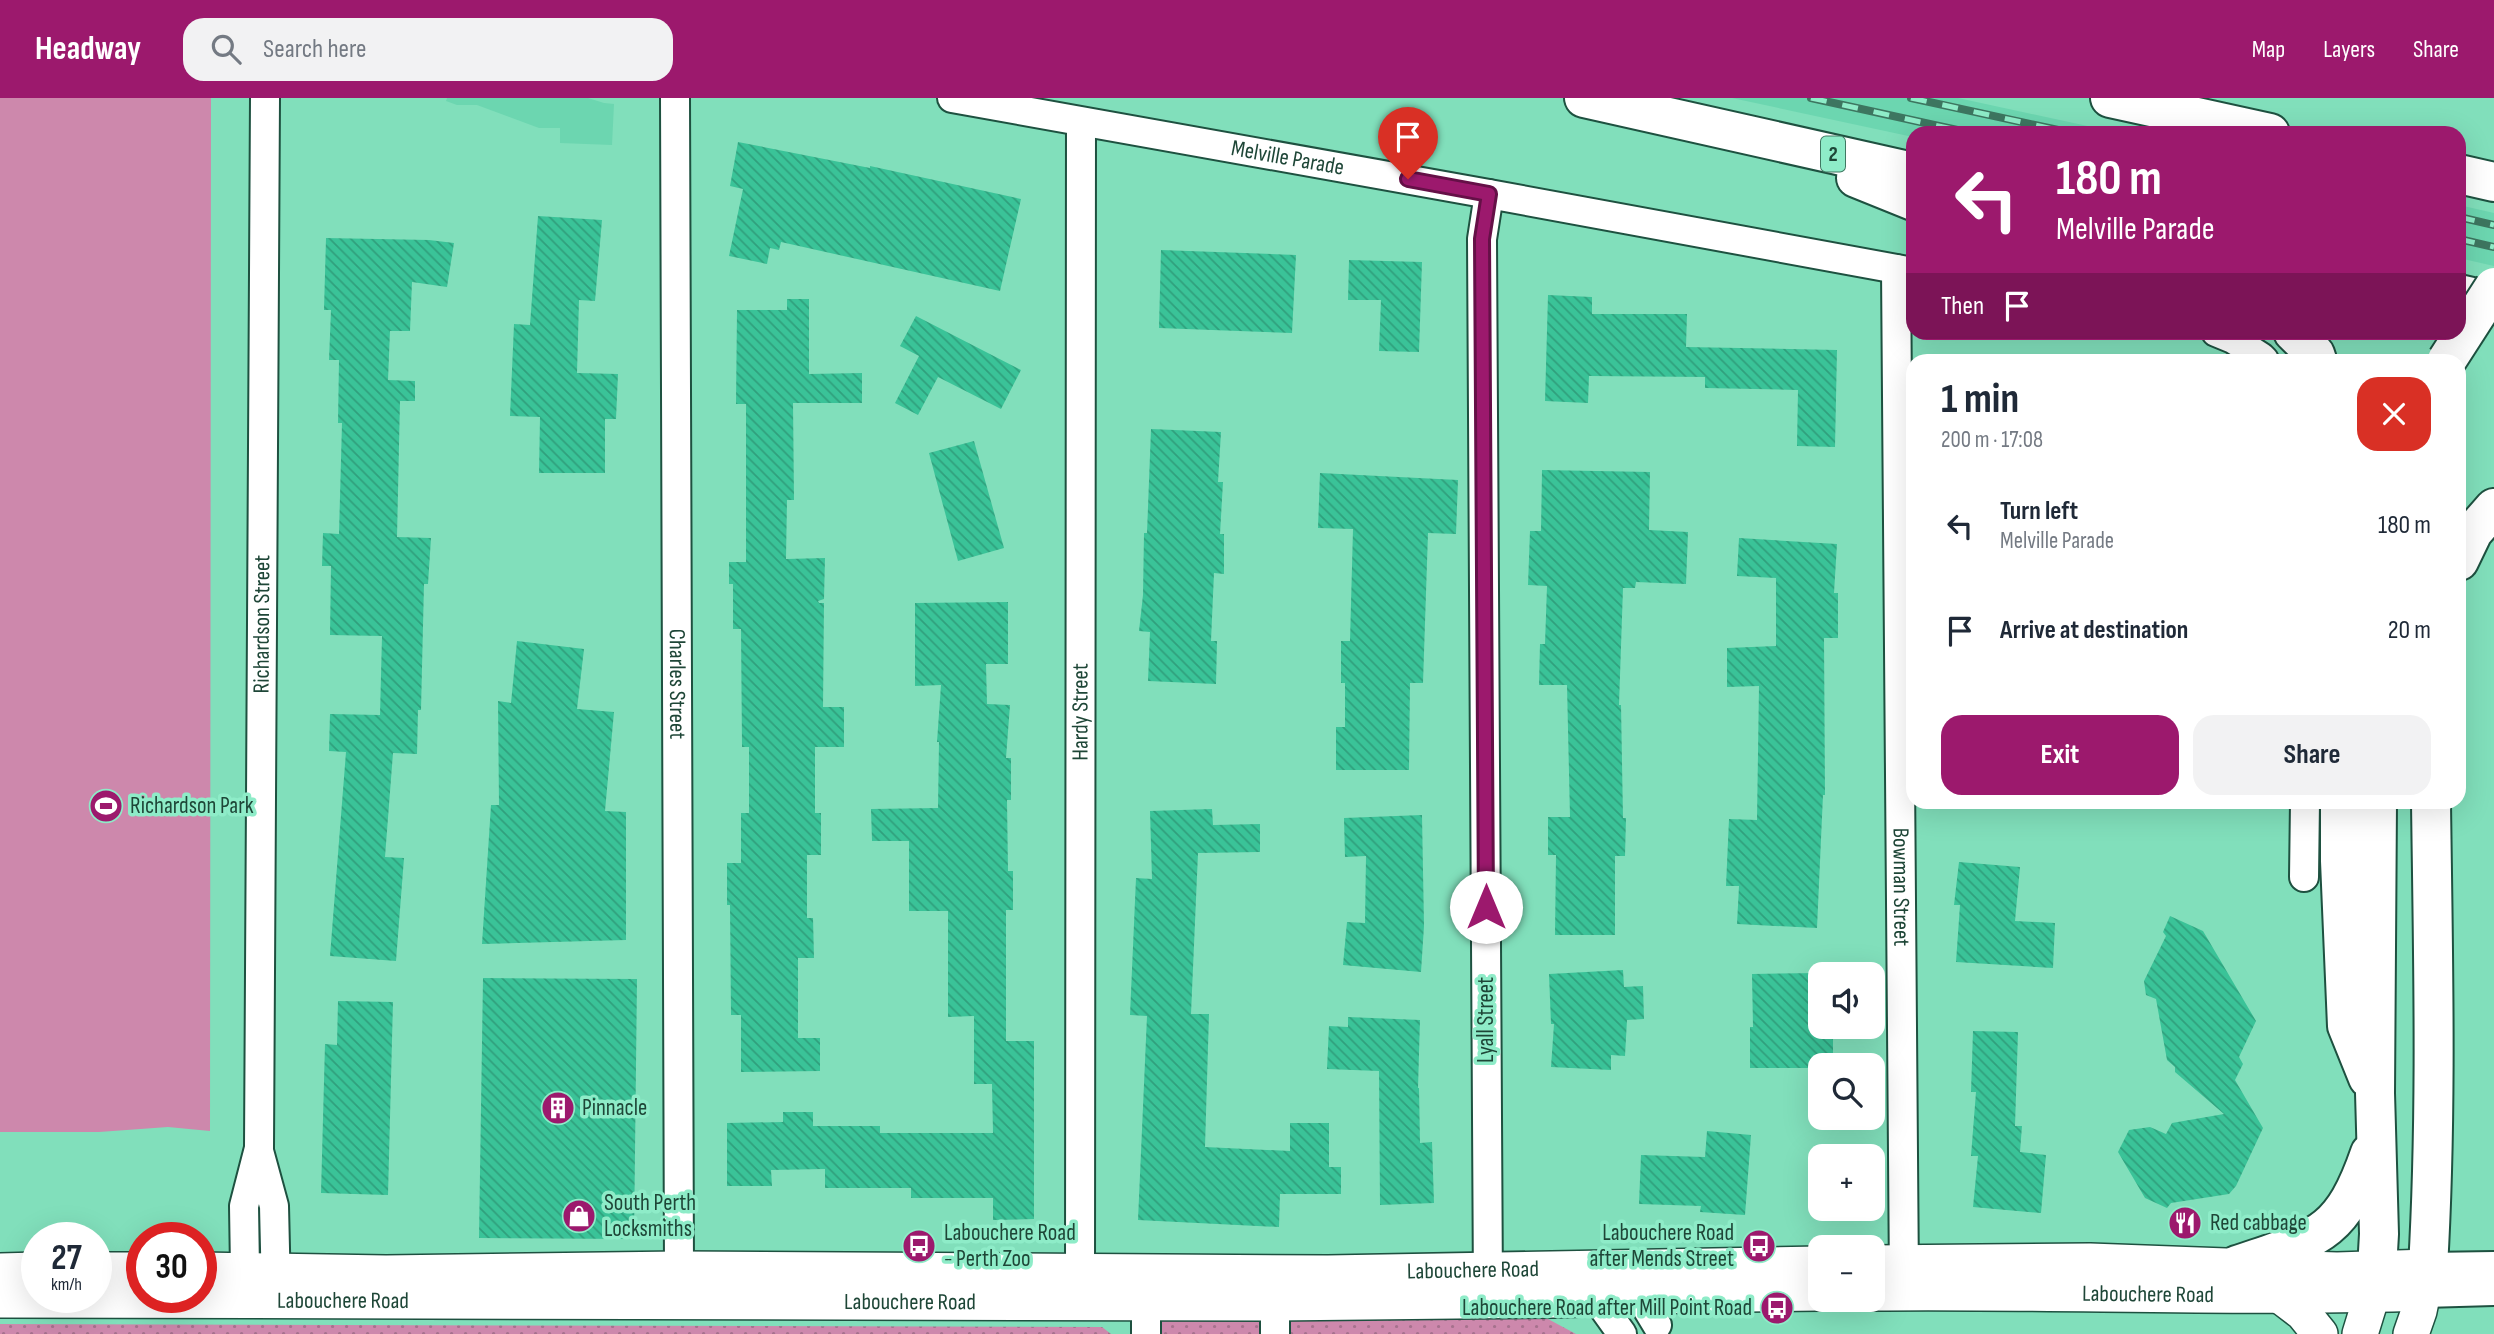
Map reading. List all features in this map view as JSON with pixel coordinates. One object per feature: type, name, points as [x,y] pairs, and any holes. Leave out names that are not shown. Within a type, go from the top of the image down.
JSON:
[{"type":"highway","name":"2","points":[[1584,98],[1906,170]]},
{"type":"highway","points":[[2110,98],[2238,126]]},
{"type":"highway","points":[[1753,137],[1906,198]]},
{"type":"highway","points":[[2466,176],[2494,182]]},
{"type":"highway","points":[[2466,330],[2494,287]]},
{"type":"highway","points":[[2466,296],[2494,302]]},
{"type":"highway","points":[[2301,340],[2315,354]]},
{"type":"highway","points":[[2466,546],[2473,532],[2494,508]]},
{"type":"highway","points":[[2340,809],[2347,1026],[2375,1093]]},
{"type":"highway","points":[[2374,1282],[2379,1234],[2375,1093],[2377,809]]},
{"type":"highway","points":[[2426,1280],[2432,1221],[2431,809]]},
{"type":"highway","points":[[2237,1265],[2301,1243],[2329,1227],[2349,1203],[2361,1181],[2376,1138]]},
{"type":"main road","name":"Labouchere Road","points":[[1888,1278],[2090,1261],[2337,1270],[2374,1282]]},
{"type":"main road","name":"Labouchere Road","points":[[217,1274],[262,1284],[1080,1287],[1328,1273],[1488,1285],[1592,1284],[1622,1267],[1808,1264]]},
{"type":"main road","name":"Labouchere Road","points":[[0,1300],[262,1284],[386,1273],[679,1269],[1080,1287],[1146,1319],[1275,1319],[1488,1285]]},
{"type":"main road","points":[[0,1271],[21,1270]]},
{"type":"main road","name":"Labouchere Road","points":[[1888,1278],[2089,1292],[2282,1297],[2374,1282]]},
{"type":"main road","points":[[2360,1334],[2374,1282],[2426,1280],[2411,1334]]},
{"type":"main road","name":"Labouchere Road","points":[[1592,1284],[1651,1319],[1685,1295],[1808,1293]]},
{"type":"main road","points":[[2282,1297],[2303,1313],[2320,1334]]},
{"type":"street","name":"Richardson Street","points":[[262,1284],[244,1206],[259,1148],[265,98]]},
{"type":"street","name":"Charles Street","points":[[675,98],[679,1269]]},
{"type":"street","name":"Melville Parade","points":[[952,98],[1904,271]]},
{"type":"street","name":"Hardy Street","points":[[1080,1287],[1081,122]]},
{"type":"street","name":"Lyall Street","points":[[1488,1285],[1482,239],[1489,194]]},
{"type":"street","name":"Bowman Street","points":[[1888,1278],[1904,271]]},
{"type":"street","points":[[2235,340],[2255,354]]},
{"type":"street","points":[[2304,877],[2305,809]]},
{"type":"street","points":[[2426,1280],[2494,1266]]},
{"type":"street","points":[[1622,1267],[1651,1319]]},
{"type":"street","points":[[2426,1280],[2494,1291]]},
{"type":"street","points":[[1592,1284],[1622,1334]]},
{"type":"shaded area","name":"Richardson Park","points":[[0,98],[211,98],[210,1131],[168,1127],[99,1132],[0,1132]]},
{"type":"shaded area","points":[[447,98],[588,98],[614,104],[612,145],[560,143],[560,128],[539,128],[477,105],[457,105],[446,101]]},
{"type":"shaded area","points":[[1732,98],[1958,98],[2088,126],[1906,126],[1906,135]]},
{"type":"shaded area","points":[[2466,207],[2494,213],[2494,266],[2466,260]]},
{"type":"shaded area","points":[[1548,1319],[1576,1334],[1147,1334],[1162,1320]]},
{"type":"shaded area","points":[[0,1324],[1102,1327],[1111,1334],[0,1334]]},
{"type":"building","points":[[738,142],[870,166],[1021,199],[1000,291],[781,242],[779,250],[770,248],[767,264],[729,256],[743,189],[730,186]]},
{"type":"building","points":[[538,216],[602,220],[595,301],[579,300],[577,373],[618,374],[616,419],[605,419],[605,473],[539,473],[540,417],[510,416],[514,324],[530,325]]},
{"type":"building","points":[[326,238],[454,243],[447,287],[412,282],[410,331],[390,331],[388,380],[415,381],[415,401],[400,401],[397,537],[431,538],[428,584],[424,584],[421,710],[418,710],[417,754],[393,753],[385,857],[404,858],[396,961],[330,956],[346,752],[329,751],[330,714],[380,715],[382,636],[330,635],[331,566],[322,566],[323,533],[339,534],[342,423],[338,423],[339,360],[329,360],[331,310],[324,310]]},
{"type":"building","points":[[1161,250],[1296,255],[1292,333],[1159,328]]},
{"type":"building","points":[[1349,260],[1422,262],[1419,352],[1379,351],[1381,300],[1348,300]]},
{"type":"building","points":[[1548,295],[1592,297],[1592,314],[1687,314],[1686,347],[1837,350],[1835,447],[1797,446],[1798,390],[1705,388],[1705,377],[1589,376],[1588,403],[1545,401]]},
{"type":"building","points":[[787,299],[809,299],[809,374],[862,373],[862,403],[793,403],[794,500],[787,500],[786,559],[825,558],[824,599],[818,601],[824,603],[823,707],[844,707],[844,747],[815,747],[815,813],[821,813],[821,855],[807,855],[807,918],[813,918],[814,958],[798,958],[798,1038],[820,1038],[820,1071],[741,1072],[741,1015],[731,1015],[730,905],[727,905],[727,863],[741,863],[741,813],[749,813],[749,747],[742,747],[741,629],[733,629],[733,584],[729,584],[729,562],[746,562],[746,404],[736,404],[737,310],[787,310]]},
{"type":"building","points":[[916,316],[1021,370],[1001,409],[938,377],[918,415],[895,403],[919,356],[900,346]]},
{"type":"building","points":[[1151,429],[1221,432],[1218,482],[1223,482],[1220,534],[1224,534],[1224,574],[1214,573],[1211,641],[1217,641],[1216,684],[1148,681],[1150,632],[1139,631],[1143,595],[1144,533],[1147,533]]},
{"type":"building","points":[[974,441],[1004,548],[958,561],[929,453]]},
{"type":"building","points":[[1542,470],[1650,472],[1649,530],[1688,532],[1686,584],[1636,582],[1635,588],[1623,588],[1619,705],[1623,818],[1626,818],[1625,856],[1615,856],[1615,935],[1555,935],[1556,855],[1548,855],[1548,817],[1570,817],[1567,685],[1539,685],[1540,644],[1545,644],[1547,586],[1528,585],[1530,531],[1541,531]]},
{"type":"building","points":[[1320,473],[1458,480],[1456,534],[1428,533],[1423,683],[1410,683],[1409,770],[1336,770],[1336,727],[1345,727],[1341,641],[1350,641],[1353,529],[1318,528]]},
{"type":"building","points":[[1739,538],[1837,544],[1834,593],[1838,593],[1838,638],[1824,638],[1825,795],[1817,928],[1737,924],[1739,886],[1726,886],[1729,819],[1757,820],[1759,686],[1727,687],[1727,648],[1776,646],[1776,578],[1737,576]]},
{"type":"building","points":[[1008,602],[1008,664],[986,664],[987,704],[1010,705],[1006,758],[1011,758],[1011,800],[1007,800],[1008,871],[1013,871],[1013,910],[1006,910],[1006,1041],[1034,1041],[1034,1219],[993,1220],[993,1198],[911,1198],[911,1188],[825,1188],[825,1169],[771,1170],[772,1186],[727,1186],[727,1123],[783,1122],[783,1112],[813,1112],[813,1126],[880,1126],[880,1133],[993,1133],[992,1084],[974,1084],[974,1016],[948,1017],[948,911],[909,911],[909,841],[872,841],[871,809],[938,808],[937,742],[941,685],[915,686],[915,603]]},
{"type":"building","points":[[517,641],[584,649],[577,709],[614,712],[605,811],[626,812],[626,940],[482,944],[491,805],[499,805],[498,701],[511,703]]},
{"type":"building","points":[[1212,809],[1213,825],[1260,824],[1260,852],[1198,853],[1191,1014],[1209,1014],[1205,1147],[1290,1151],[1290,1123],[1329,1123],[1329,1167],[1341,1167],[1341,1194],[1280,1194],[1279,1227],[1138,1220],[1147,1016],[1130,1015],[1136,878],[1152,879],[1150,811]]},
{"type":"building","points":[[1422,815],[1424,926],[1421,972],[1343,965],[1347,922],[1365,923],[1366,856],[1345,857],[1344,818]]},
{"type":"building","points":[[1959,862],[2020,867],[2015,921],[2055,923],[2053,968],[1956,962],[1960,905],[1954,905]]},
{"type":"building","points":[[2170,916],[2203,931],[2256,1021],[2239,1057],[2243,1064],[2235,1080],[2263,1128],[2236,1186],[2229,1194],[2171,1203],[2167,1208],[2145,1198],[2118,1152],[2129,1130],[2150,1127],[2166,1134],[2172,1123],[2224,1114],[2175,1072],[2175,1067],[2167,1060],[2156,999],[2146,995],[2144,981],[2166,936],[2163,932]]},
{"type":"building","points":[[1623,970],[1624,987],[1643,986],[1644,1019],[1627,1020],[1625,1056],[1611,1055],[1611,1070],[1551,1067],[1554,1024],[1551,1024],[1549,974]]},
{"type":"building","points":[[1808,973],[1808,1039],[1833,1039],[1833,1053],[1808,1053],[1808,1068],[1750,1068],[1750,1027],[1753,1027],[1752,974]]},
{"type":"building","name":"Pinnacle","points":[[483,978],[637,979],[634,1239],[479,1238]]},
{"type":"building","points":[[338,1001],[393,1002],[388,1195],[321,1193],[325,1044],[337,1045]]},
{"type":"building","points":[[1348,1017],[1420,1020],[1420,1143],[1432,1142],[1434,1203],[1380,1205],[1379,1071],[1327,1069],[1329,1026],[1348,1027]]},
{"type":"building","points":[[1973,1031],[2018,1032],[2015,1126],[2022,1126],[2020,1152],[2046,1155],[2041,1213],[1973,1207],[1978,1156],[1971,1156],[1976,1092],[1971,1092]]},
{"type":"building","points":[[1707,1131],[1751,1135],[1745,1215],[1700,1212],[1701,1206],[1639,1204],[1641,1155],[1705,1157]]},
{"type":"railway","points":[[1811,98],[1939,126]]},
{"type":"railway","points":[[1911,98],[2040,126]]},
{"type":"railway","points":[[2466,219],[2494,225]]},
{"type":"railway","points":[[2466,241],[2494,247]]},
{"type":"place","name":"Richardson Park","points":[[106,806]]},
{"type":"place","name":"Pinnacle","points":[[558,1108]]},
{"type":"place","name":"South Perth Locksmiths","points":[[579,1216]]},
{"type":"place","name":"Red cabbage","points":[[2185,1223]]},
{"type":"place","name":"Labouchere Road - Perth Zoo","points":[[919,1246]]},
{"type":"place","name":"Labouchere Road after Mends Street","points":[[1759,1246]]},
{"type":"place","name":"Labouchere Road after Mill Point Road","points":[[1777,1308]]},
{"type":"route","points":[[1408,179],[1489,194],[1482,239],[1486,907]]}]
